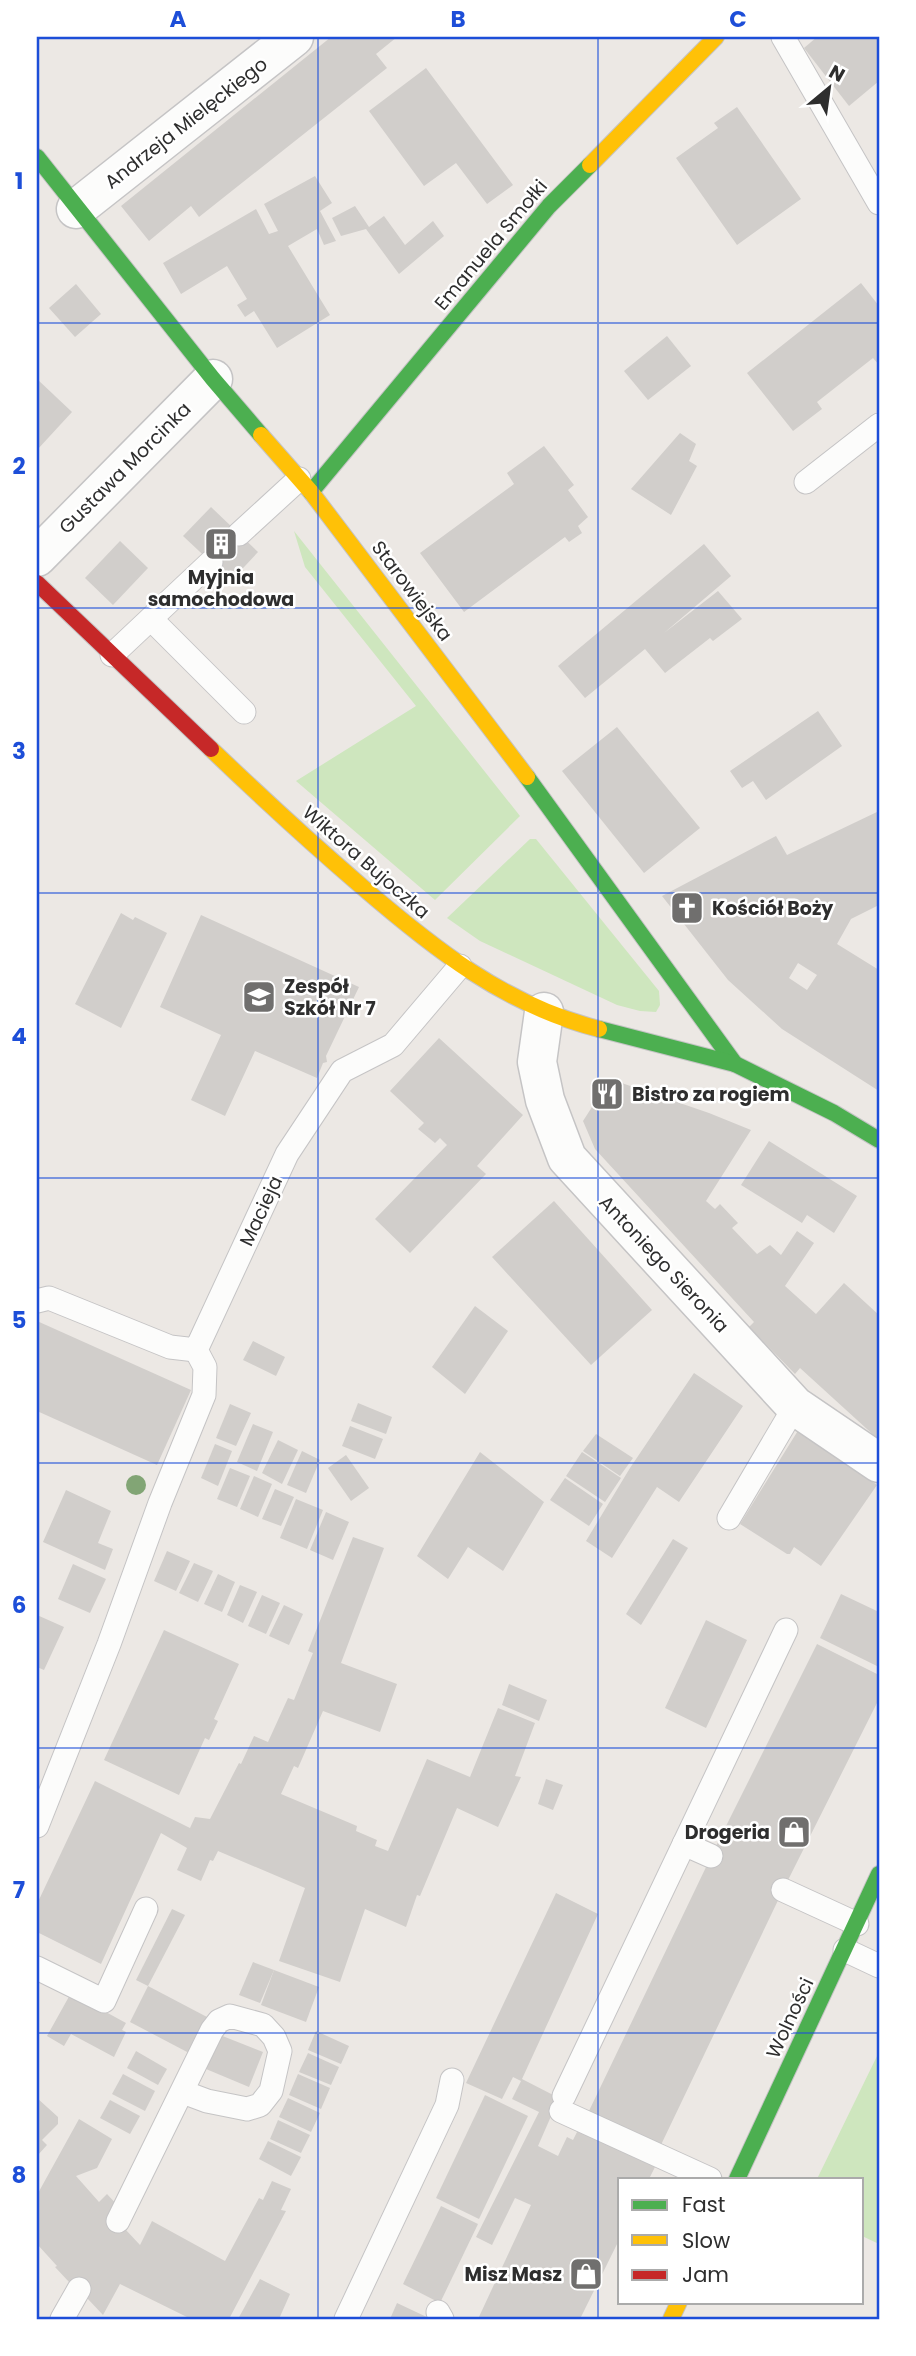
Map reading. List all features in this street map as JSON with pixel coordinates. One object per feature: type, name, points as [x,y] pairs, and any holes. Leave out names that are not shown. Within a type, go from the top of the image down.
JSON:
[{"type":"street","name":"Andrzeja Mielęckiego","points":[[76,209],[295,37]]},
{"type":"street","name":"Emanuela Smołki","points":[[305,485],[549,206],[716,37]]},
{"type":"street","name":"Starowiejska","points":[[37,157],[213,380],[305,485],[549,807],[735,1064]]},
{"type":"street","name":"Gustawa Morcinka","points":[[37,556],[213,380]]},
{"type":"street","name":"Wiktora Bujoczka","points":[[37,583],[289,824],[415,932],[460,966],[544,1012],[586,1026],[735,1064],[834,1113],[879,1140]]},
{"type":"street","name":"Antoniego Sieronia","points":[[544,1012],[537,1062],[545,1100],[566,1158],[795,1406],[879,1463]]},
{"type":"street","name":"Wolności","points":[[737,2178],[879,1874]]},
{"type":"lane","points":[[783,37],[879,203]]},
{"type":"lane","points":[[806,482],[879,425]]},
{"type":"lane","points":[[239,534],[305,485]]},
{"type":"lane","points":[[112,655],[211,562]]},
{"type":"lane","points":[[151,619],[244,712]]},
{"type":"lane","name":"Macieja","points":[[196,1350],[287,1154],[342,1071],[393,1045],[460,966]]},
{"type":"lane","points":[[37,1301],[49,1298],[170,1347],[196,1350],[205,1367],[204,1395],[37,1826]]},
{"type":"lane","points":[[729,1518],[795,1406]]},
{"type":"lane","points":[[708,2178],[562,2104],[786,1630]]},
{"type":"lane","points":[[684,1844],[711,1856]]},
{"type":"lane","points":[[783,1890],[857,1924]]},
{"type":"lane","points":[[37,1968],[104,2001],[146,1909]]},
{"type":"lane","points":[[845,1950],[879,1966]]},
{"type":"lane","points":[[118,2221],[212,2030],[219,2021],[229,2016],[244,2019],[263,2025],[274,2037],[280,2051],[271,2091],[260,2105],[247,2109],[207,2101],[183,2092]]},
{"type":"lane","points":[[346,2319],[447,2105],[452,2080]]},
{"type":"lane","points":[[62,2319],[79,2289]]},
{"type":"green space","points":[[294,531],[520,816],[435,900],[296,781],[416,706],[305,567]]},
{"type":"green space","points":[[530,839],[536,839],[659,991],[660,1005],[656,1012],[617,1005],[480,941],[447,918]]},
{"type":"green space","points":[[879,2052],[879,2244],[864,2237],[864,2178],[817,2178]]},
{"type":"building","points":[[331,37],[397,37],[376,54],[387,68],[199,217],[191,206],[149,241],[121,206]]},
{"type":"building","points":[[817,37],[879,37],[879,81],[849,106],[804,48]]},
{"type":"building","points":[[426,68],[513,185],[487,204],[456,163],[424,186],[369,111]]},
{"type":"building","points":[[737,107],[801,199],[737,245],[676,158],[718,128],[714,123]]},
{"type":"building","points":[[315,176],[332,203],[320,211],[336,241],[324,245],[317,229],[288,246],[330,315],[277,348],[254,311],[245,317],[237,305],[247,299],[227,266],[181,294],[163,263],[256,209],[269,234],[278,231],[264,204]]},
{"type":"building","points":[[355,206],[369,227],[384,216],[405,245],[433,221],[444,236],[399,274],[366,229],[341,236],[332,218]]},
{"type":"building","points":[[861,283],[879,306],[879,365],[873,358],[817,402],[822,409],[793,431],[747,373]]},
{"type":"building","points":[[76,284],[101,314],[75,337],[49,308]]},
{"type":"building","points":[[667,336],[691,366],[648,400],[624,371]]},
{"type":"building","points":[[37,379],[72,412],[37,450]]},
{"type":"building","points":[[680,433],[696,444],[689,461],[697,466],[671,515],[631,489]]},
{"type":"building","points":[[544,446],[574,485],[568,490],[588,517],[578,526],[582,533],[569,542],[565,537],[464,612],[420,553],[514,484],[507,473]]},
{"type":"building","name":"Myjnia samochodowa","points":[[211,507],[258,552],[231,581],[183,536]]},
{"type":"building","points":[[120,541],[148,568],[113,605],[85,578]]},
{"type":"building","points":[[704,544],[731,576],[664,633],[718,591],[742,619],[713,641],[710,638],[665,673],[645,649],[585,698],[558,666]]},
{"type":"building","points":[[818,711],[842,746],[766,800],[753,781],[742,788],[730,771]]},
{"type":"building","points":[[617,727],[700,828],[644,873],[562,771]]},
{"type":"building","points":[[879,811],[879,905],[851,919],[837,944],[879,970],[879,1091],[782,1029],[728,980],[662,896],[776,836],[787,855]],"holes":[[[798,963],[817,975],[807,990],[789,978]]]},
{"type":"building","points":[[121,913],[167,933],[121,1028],[75,1004]]},
{"type":"building","name":"Zespół Szkół Nr 7","points":[[201,915],[359,987],[326,1056],[327,1062],[323,1063],[317,1078],[255,1051],[225,1116],[191,1100],[221,1035],[160,1007]]},
{"type":"building","points":[[439,1038],[523,1115],[477,1166],[486,1174],[410,1253],[375,1219],[447,1145],[440,1138],[435,1143],[418,1129],[424,1123],[390,1091]]},
{"type":"building","points":[[610,1079],[751,1130],[706,1201],[715,1209],[720,1204],[738,1223],[732,1228],[757,1254],[770,1245],[781,1255],[797,1231],[814,1243],[785,1286],[816,1314],[844,1283],[879,1315],[879,1440],[800,1368],[795,1374],[749,1327],[754,1322],[595,1149],[583,1121]]},
{"type":"building","points":[[769,1141],[857,1196],[834,1233],[807,1215],[802,1223],[741,1185]]},
{"type":"building","points":[[554,1201],[652,1310],[591,1365],[492,1257]]},
{"type":"building","points":[[475,1306],[508,1331],[465,1394],[432,1367]]},
{"type":"building","points":[[37,1321],[191,1390],[157,1465],[37,1411]]},
{"type":"building","points":[[253,1341],[285,1357],[276,1376],[243,1360]]},
{"type":"building","points":[[694,1373],[743,1406],[679,1502],[657,1487],[612,1558],[586,1541],[630,1468]]},
{"type":"building","points":[[358,1403],[392,1417],[386,1434],[351,1421]]},
{"type":"building","points":[[230,1404],[251,1413],[236,1446],[216,1438]]},
{"type":"building","points":[[253,1424],[273,1432],[257,1471],[237,1462]]},
{"type":"building","points":[[350,1426],[383,1439],[375,1459],[342,1446]]},
{"type":"building","points":[[799,1429],[877,1485],[821,1566],[794,1547],[790,1554],[787,1554],[740,1524]]},
{"type":"building","points":[[596,1434],[633,1458],[620,1476],[583,1451]]},
{"type":"building","points":[[278,1440],[298,1450],[282,1484],[262,1473]]},
{"type":"building","points":[[215,1444],[232,1451],[218,1486],[201,1478]]},
{"type":"building","points":[[302,1451],[320,1460],[306,1493],[287,1485]]},
{"type":"building","points":[[480,1452],[544,1502],[503,1571],[468,1547],[448,1579],[417,1556]]},
{"type":"building","points":[[582,1452],[621,1478],[605,1502],[566,1476]]},
{"type":"building","points":[[346,1455],[369,1488],[351,1501],[328,1468]]},
{"type":"building","points":[[230,1468],[250,1476],[237,1507],[217,1499]]},
{"type":"building","points":[[254,1476],[272,1484],[258,1517],[240,1509]]},
{"type":"building","points":[[565,1478],[603,1504],[589,1526],[550,1500]]},
{"type":"building","points":[[275,1489],[294,1497],[281,1526],[262,1519]]},
{"type":"building","points":[[66,1490],[111,1511],[98,1543],[113,1549],[105,1570],[43,1542]]},
{"type":"building","points":[[296,1499],[323,1510],[307,1549],[280,1538]]},
{"type":"building","points":[[326,1512],[349,1522],[333,1560],[310,1550]]},
{"type":"building","points":[[353,1537],[384,1548],[341,1663],[397,1684],[380,1732],[323,1711],[298,1768],[294,1766],[281,1794],[357,1826],[356,1831],[377,1840],[375,1846],[388,1851],[427,1759],[470,1777],[498,1708],[535,1723],[515,1776],[521,1777],[498,1827],[457,1808],[420,1896],[417,1895],[406,1927],[365,1909],[340,1982],[279,1961],[305,1888],[218,1851],[213,1861],[210,1860],[201,1881],[177,1870],[187,1848],[161,1833],[101,1964],[37,1932],[37,1904],[95,1781],[190,1828],[195,1817],[210,1819],[254,1736],[268,1742],[288,1698],[294,1700],[313,1653],[308,1651]]},
{"type":"building","points":[[673,1539],[688,1548],[641,1625],[626,1614]]},
{"type":"building","points":[[167,1551],[190,1561],[176,1591],[154,1581]]},
{"type":"building","points":[[194,1563],[213,1571],[198,1602],[179,1593]]},
{"type":"building","points":[[73,1564],[106,1579],[90,1613],[58,1599]]},
{"type":"building","points":[[218,1574],[235,1582],[222,1612],[204,1604]]},
{"type":"building","points":[[240,1585],[257,1592],[243,1623],[227,1615]]},
{"type":"building","points":[[841,1594],[879,1612],[879,1667],[820,1638]]},
{"type":"building","points":[[262,1595],[280,1603],[266,1634],[248,1626]]},
{"type":"building","points":[[284,1605],[303,1614],[289,1645],[269,1636]]},
{"type":"building","points":[[37,1615],[64,1627],[44,1670],[37,1667]]},
{"type":"building","points":[[706,1620],[747,1640],[706,1728],[665,1708]]},
{"type":"building","points":[[164,1630],[239,1664],[214,1719],[218,1721],[209,1740],[205,1738],[179,1795],[104,1760]]},
{"type":"building","points":[[817,1644],[879,1675],[879,1699],[783,1890],[659,2149],[588,2113]]},
{"type":"building","points":[[509,1684],[547,1700],[539,1721],[502,1705]]},
{"type":"building","points":[[546,1779],[563,1785],[553,1810],[538,1804]]},
{"type":"building","points":[[556,1893],[598,1914],[522,2079],[559,2098],[538,2146],[558,2156],[567,2137],[573,2140],[578,2130],[655,2167],[650,2178],[618,2178],[618,2242],[580,2319],[478,2319],[531,2205],[515,2198],[492,2245],[476,2237],[539,2112],[512,2099],[521,2081],[513,2077],[502,2099],[466,2083]]},
{"type":"building","points":[[172,1909],[185,1915],[148,1986],[136,1980]]},
{"type":"building","points":[[253,1962],[274,1970],[260,2003],[239,1995]]},
{"type":"building","points":[[274,1970],[319,1987],[306,2022],[261,2005]]},
{"type":"building","points":[[148,1986],[207,2017],[189,2053],[130,2022]]},
{"type":"building","points":[[71,1993],[126,2023],[122,2030],[126,2032],[114,2057],[71,2034],[64,2046],[47,2036]]},
{"type":"building","points":[[316,2031],[349,2046],[341,2064],[308,2050]]},
{"type":"building","points":[[220,2035],[263,2052],[249,2087],[206,2069]]},
{"type":"building","points":[[136,2051],[167,2069],[158,2085],[127,2068]]},
{"type":"building","points":[[308,2053],[339,2067],[331,2085],[299,2072]]},
{"type":"building","points":[[123,2074],[155,2091],[145,2111],[112,2094]]},
{"type":"building","points":[[298,2074],[330,2088],[321,2109],[289,2095]]},
{"type":"building","points":[[485,2095],[528,2116],[479,2219],[436,2198]]},
{"type":"building","points":[[37,2098],[58,2117],[58,2124],[42,2140],[47,2145],[37,2156]]},
{"type":"building","points":[[288,2098],[320,2113],[311,2132],[279,2117]]},
{"type":"building","points":[[110,2100],[140,2116],[130,2134],[100,2118]]},
{"type":"building","points":[[79,2119],[112,2139],[97,2168],[76,2176],[99,2202],[107,2194],[119,2207],[112,2215],[140,2245],[152,2221],[225,2261],[259,2198],[263,2200],[272,2181],[291,2189],[281,2210],[286,2211],[229,2319],[191,2319],[120,2284],[103,2315],[55,2267],[57,2266],[37,2244],[37,2195]]},
{"type":"building","points":[[278,2120],[310,2135],[301,2153],[270,2139]]},
{"type":"building","points":[[268,2141],[301,2157],[291,2176],[259,2159]]},
{"type":"building","points":[[441,2206],[478,2224],[440,2303],[403,2284]]},
{"type":"building","points":[[260,2279],[290,2294],[279,2319],[238,2319]]},
{"type":"building","points":[[397,2303],[431,2319],[390,2319]]},
{"type":"traffic: fast","points":[[37,157],[213,379],[261,435]]},
{"type":"traffic: fast","points":[[311,492],[549,206],[590,165]]},
{"type":"traffic: fast","points":[[527,777],[735,1064]]},
{"type":"traffic: fast","points":[[599,1029],[735,1064],[834,1113],[879,1140]]},
{"type":"traffic: fast","points":[[737,2178],[879,1874]]},
{"type":"traffic: slow","points":[[590,165],[716,37]]},
{"type":"traffic: slow","points":[[261,435],[311,492],[527,777]]},
{"type":"traffic: slow","points":[[211,749],[341,868],[443,952],[501,990],[564,1019],[599,1029]]},
{"type":"traffic: slow","points":[[671,2319],[678,2304]]},
{"type":"traffic: jam","points":[[37,583],[211,749]]},
{"type":"place","name":"Myjnia samochodowa","points":[[221,544]]},
{"type":"place","name":"Kościół Boży","points":[[687,908]]},
{"type":"place","name":"Zespół Szkół Nr 7","points":[[259,997]]},
{"type":"place","name":"Bistro za rogiem","points":[[607,1094]]},
{"type":"place","name":"Drogeria","points":[[794,1832]]},
{"type":"place","name":"Misz Masz","points":[[586,2274]]}]
